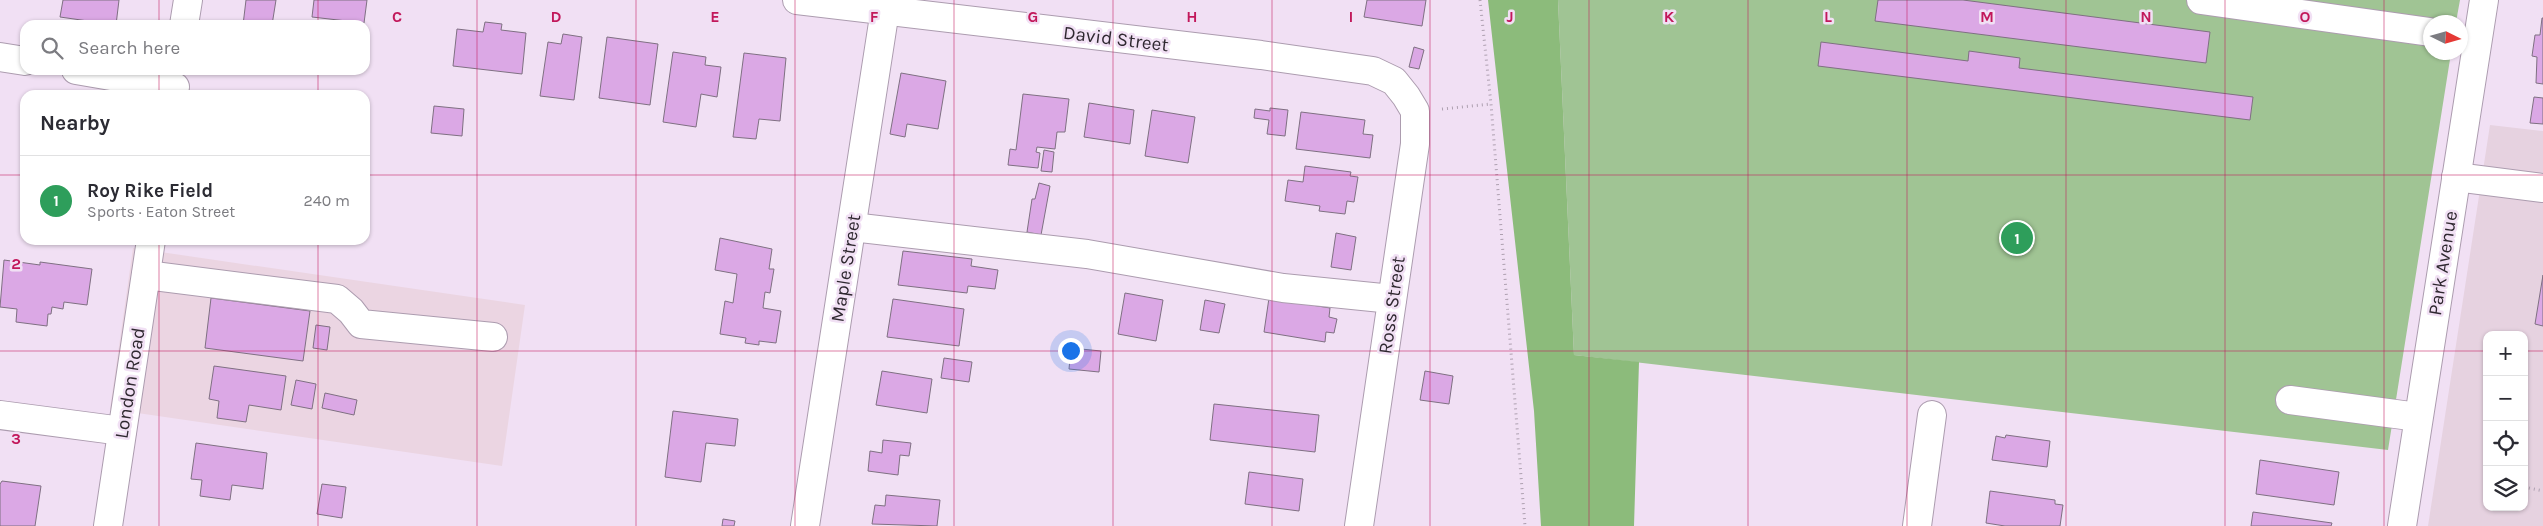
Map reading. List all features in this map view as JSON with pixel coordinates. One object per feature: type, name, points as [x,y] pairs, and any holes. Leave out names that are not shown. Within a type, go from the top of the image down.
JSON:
[{"type":"street","points":[[185,20],[188,0]]},
{"type":"street","name":"David Street","points":[[796,0],[1251,54],[1373,71],[1385,75],[1400,88],[1415,111]]},
{"type":"street","points":[[2201,0],[2423,31]]},
{"type":"street","name":"Park Avenue","points":[[2402,526],[2456,177],[2469,37],[2484,0]]},
{"type":"street","name":"Maple Street","points":[[805,526],[884,10]]},
{"type":"street","points":[[0,57],[20,60]]},
{"type":"street","points":[[111,75],[175,84]]},
{"type":"street","name":"Ross Street","points":[[1359,526],[1415,144],[1415,111]]},
{"type":"street","points":[[2456,177],[2543,188]]},
{"type":"street","points":[[852,227],[1087,254],[1282,288],[1392,299]]},
{"type":"street","name":"London Road","points":[[108,526],[150,245]]},
{"type":"street","points":[[146,275],[337,298],[361,324],[493,337]]},
{"type":"street","points":[[2290,400],[2418,417]]},
{"type":"street","points":[[0,415],[122,430]]},
{"type":"street","points":[[1917,526],[1932,415]]},
{"type":"path","points":[[1480,0],[1491,104],[1525,526]]},
{"type":"path","points":[[1415,111],[1491,104]]},
{"type":"path","points":[[2528,488],[2543,491]]},
{"type":"shaded area","points":[[2490,125],[2543,131],[2543,526],[2428,526]]},
{"type":"shaded area","points":[[133,248],[525,305],[502,466],[110,409]]},
{"type":"green space","points":[[1488,0],[1558,0],[1574,355],[1639,362],[1634,526],[1541,526],[1534,411]]},
{"type":"green space","points":[[1558,0],[2460,0],[2457,15],[2423,15],[2423,60],[2450,60],[2388,450],[1574,355]]},
{"type":"building","points":[[63,0],[119,0],[117,20],[81,20],[60,17]]},
{"type":"building","points":[[246,0],[276,0],[273,20],[244,20]]},
{"type":"building","points":[[314,0],[367,0],[364,20],[338,20],[312,17]]},
{"type":"building","points":[[1367,0],[1426,0],[1422,26],[1364,17]]},
{"type":"building","points":[[1878,0],[1963,0],[2210,32],[2206,63],[1875,21]]},
{"type":"building","points":[[2542,18],[2543,84],[2536,83],[2537,57],[2532,56],[2535,35],[2540,35]]},
{"type":"building","points":[[485,22],[502,24],[501,30],[526,33],[522,74],[453,66],[457,29],[483,32]]},
{"type":"building","points":[[563,34],[582,37],[574,100],[540,96],[548,42],[561,44]]},
{"type":"building","points":[[607,37],[658,44],[650,105],[599,98]]},
{"type":"building","points":[[1821,42],[1968,61],[1969,51],[2020,58],[2019,68],[2253,97],[2250,120],[1818,66]]},
{"type":"building","points":[[1414,47],[1424,50],[1419,69],[1409,67]]},
{"type":"building","points":[[673,52],[706,57],[705,65],[721,67],[717,97],[701,94],[696,127],[663,122]]},
{"type":"building","points":[[744,53],[786,58],[780,121],[759,119],[756,139],[733,137]]},
{"type":"building","points":[[901,73],[946,81],[938,129],[907,124],[905,137],[890,134]]},
{"type":"building","points":[[1023,94],[1069,99],[1065,132],[1057,132],[1055,149],[1037,147],[1036,152],[1040,153],[1038,168],[1008,165],[1010,149],[1016,150]]},
{"type":"building","points":[[2534,97],[2543,98],[2543,124],[2530,123]]},
{"type":"building","points":[[1089,103],[1134,110],[1130,144],[1084,137]]},
{"type":"building","points":[[434,106],[464,109],[462,136],[431,133]]},
{"type":"building","points":[[1270,108],[1288,110],[1285,136],[1267,134],[1269,120],[1254,118],[1255,109],[1270,111]]},
{"type":"building","points":[[1152,110],[1195,117],[1188,163],[1145,156]]},
{"type":"building","points":[[1301,112],[1365,120],[1363,134],[1373,135],[1370,158],[1296,149]]},
{"type":"building","points":[[1044,150],[1054,152],[1052,172],[1041,171]]},
{"type":"building","points":[[1305,166],[1351,172],[1350,176],[1358,177],[1354,202],[1347,201],[1345,214],[1319,211],[1320,206],[1285,201],[1288,180],[1303,182]]},
{"type":"building","points":[[1039,183],[1050,186],[1041,235],[1027,232],[1032,199],[1035,199]]},
{"type":"building","points":[[1336,233],[1356,237],[1351,270],[1331,267]]},
{"type":"building","points":[[720,238],[772,249],[769,269],[774,269],[770,293],[765,292],[763,308],[781,311],[776,343],[759,341],[759,345],[745,343],[746,338],[720,334],[725,301],[733,303],[737,274],[715,270]]},
{"type":"building","points":[[903,251],[972,259],[971,266],[998,270],[995,289],[968,286],[967,293],[898,285]]},
{"type":"building","points":[[4,260],[40,265],[40,262],[92,269],[87,305],[64,302],[63,309],[52,307],[51,314],[48,314],[47,326],[16,322],[17,309],[0,307]]},
{"type":"building","points":[[2543,275],[2543,326],[2535,324]]},
{"type":"building","points":[[1125,293],[1163,300],[1156,341],[1118,334]]},
{"type":"building","points":[[211,298],[310,311],[303,361],[205,348]]},
{"type":"building","points":[[1269,298],[1330,308],[1329,317],[1337,319],[1334,333],[1326,332],[1325,342],[1264,332]]},
{"type":"building","points":[[893,299],[964,309],[959,346],[887,337]]},
{"type":"building","points":[[1205,300],[1225,304],[1219,333],[1200,330]]},
{"type":"building","points":[[316,325],[330,327],[327,350],[313,348]]},
{"type":"building","points":[[1071,348],[1101,351],[1099,372],[1069,369]]},
{"type":"building","points":[[944,358],[972,362],[969,382],[941,378]]},
{"type":"building","points":[[214,366],[286,376],[281,410],[249,405],[246,422],[217,418],[219,401],[209,399]]},
{"type":"building","points":[[882,371],[932,379],[927,413],[876,405]]},
{"type":"building","points":[[1425,371],[1453,376],[1449,404],[1420,400]]},
{"type":"building","points":[[296,380],[316,384],[312,409],[291,405]]},
{"type":"building","points":[[325,393],[357,400],[354,415],[322,408]]},
{"type":"building","points":[[1214,404],[1319,415],[1315,452],[1210,440]]},
{"type":"building","points":[[673,411],[738,419],[735,446],[706,443],[701,482],[665,477]]},
{"type":"building","points":[[2006,435],[2050,441],[2047,467],[1992,460],[1996,436],[2005,438]]},
{"type":"building","points":[[883,440],[911,443],[909,456],[900,455],[898,475],[868,471],[870,451],[882,453]]},
{"type":"building","points":[[196,443],[267,453],[263,489],[232,485],[230,500],[200,496],[202,480],[191,479]]},
{"type":"building","points":[[2260,460],[2339,472],[2334,505],[2256,494]]},
{"type":"building","points":[[1249,472],[1303,479],[1299,511],[1245,504]]},
{"type":"building","points":[[2,481],[41,486],[35,526],[0,526],[0,484]]},
{"type":"building","points":[[322,484],[346,487],[342,518],[317,514]]},
{"type":"building","points":[[1990,491],[2055,500],[2055,504],[2063,505],[2060,526],[2005,526],[1986,523]]},
{"type":"building","points":[[886,495],[940,500],[937,526],[872,524],[875,505],[885,506]]},
{"type":"building","points":[[2253,512],[2332,523],[2331,526],[2251,526]]},
{"type":"building","points":[[723,519],[735,521],[734,526],[722,526]]},
{"type":"place","name":"Roy Rike Field","points":[[2017,238]]}]
